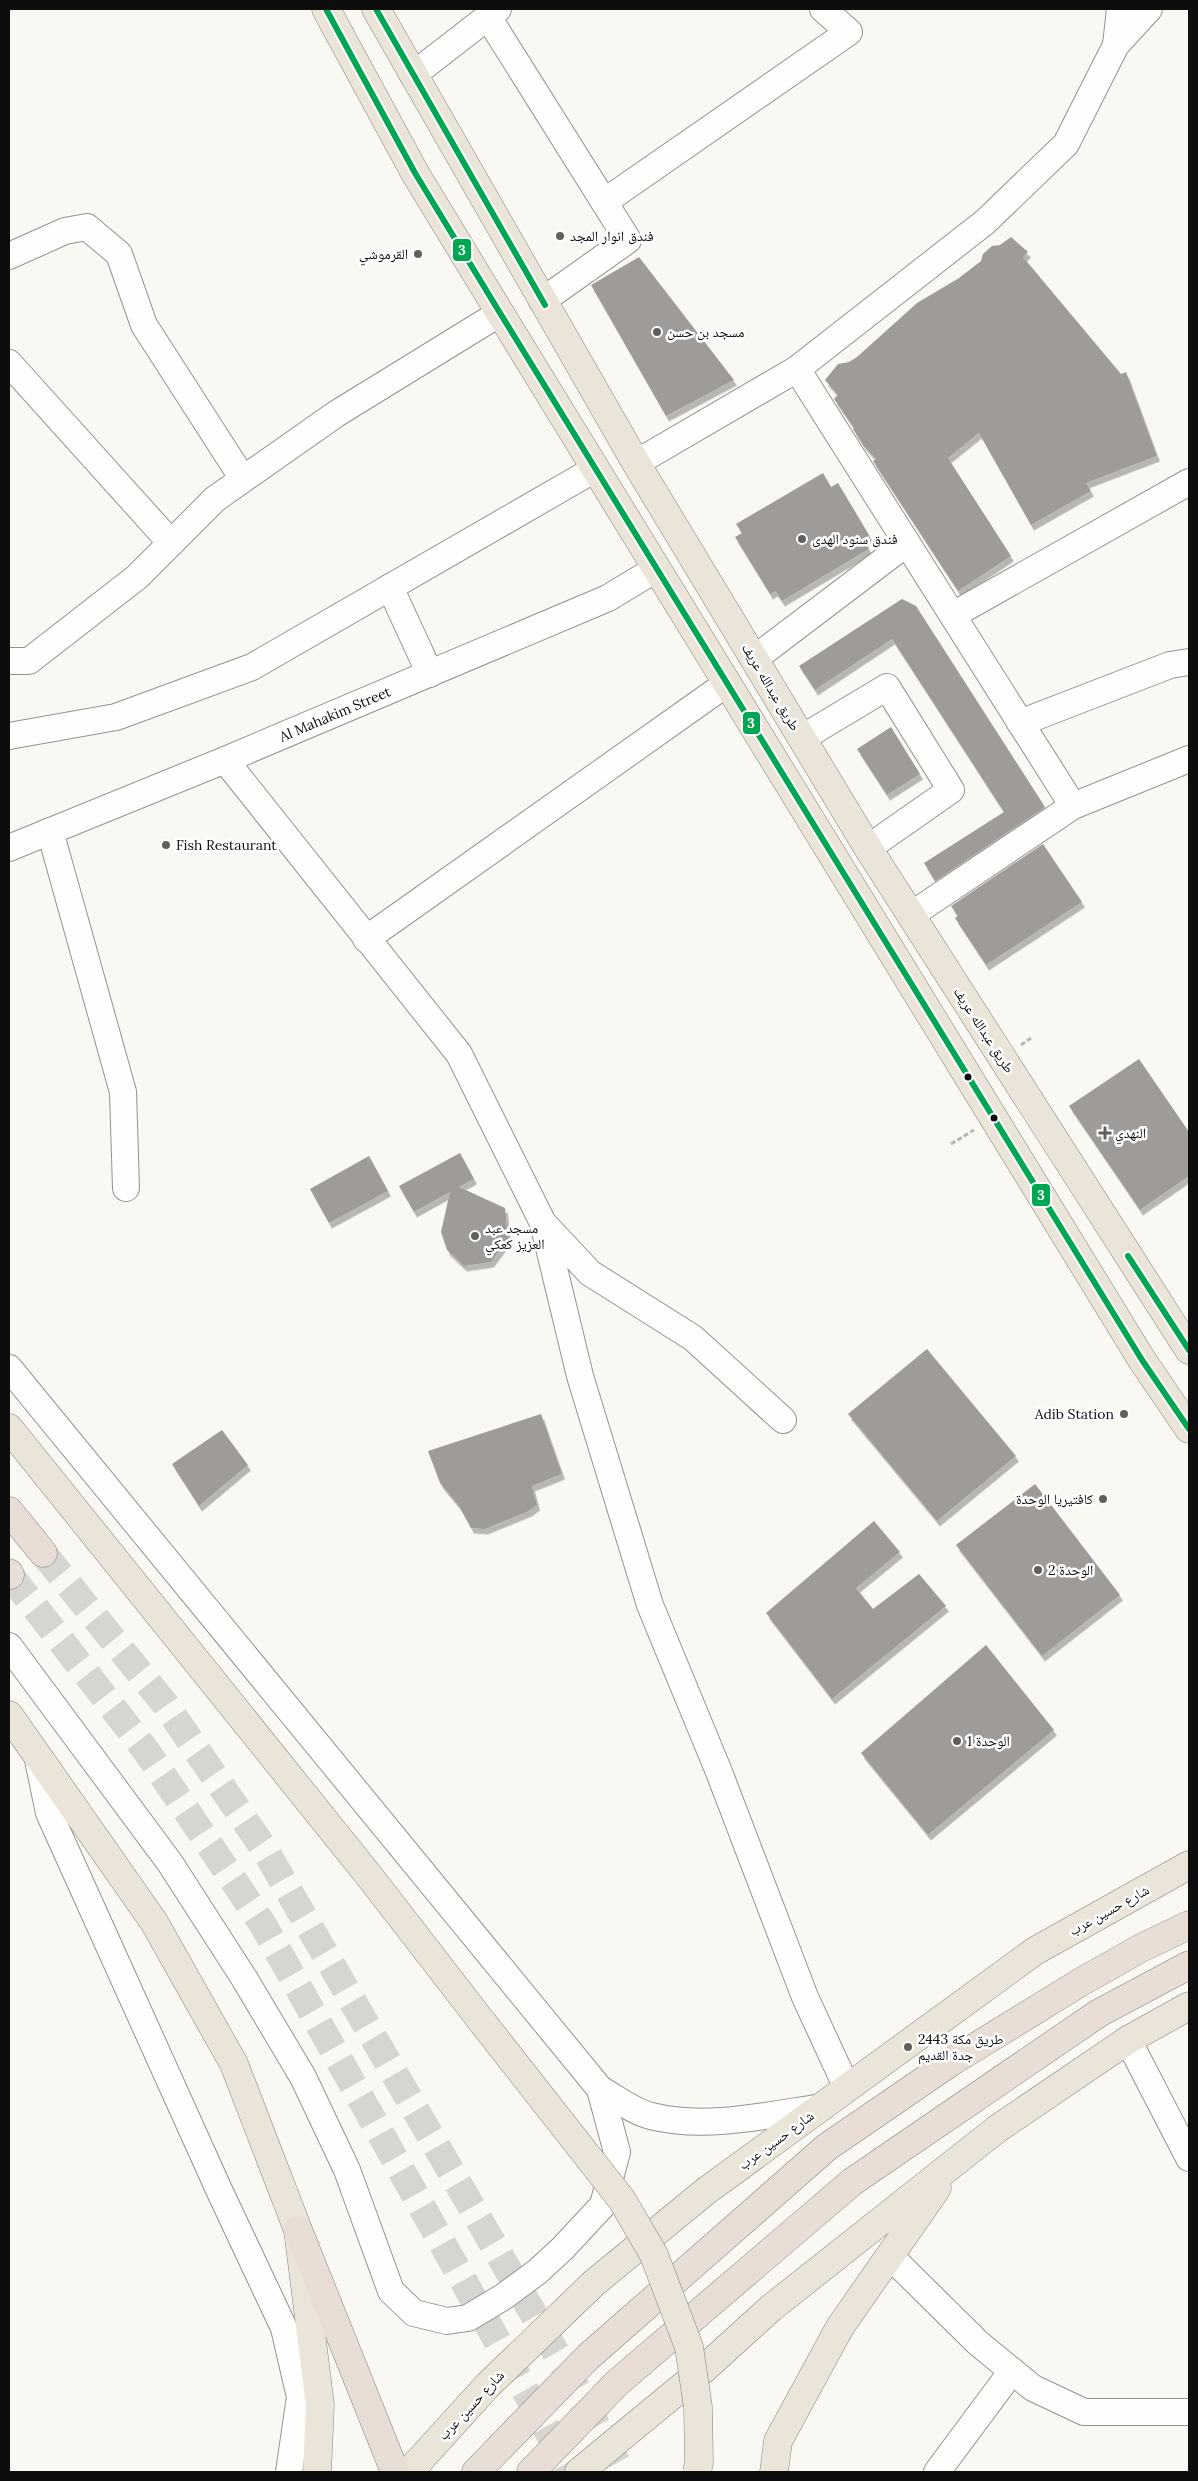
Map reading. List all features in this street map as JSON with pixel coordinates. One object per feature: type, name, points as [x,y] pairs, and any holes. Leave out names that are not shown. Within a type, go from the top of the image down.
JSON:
[{"type":"highway","points":[[9,1511],[44,1553]]},
{"type":"highway","points":[[476,2472],[588,2357],[827,2148],[951,2062],[1141,1948],[1189,1925]]},
{"type":"highway","points":[[532,2472],[617,2383],[852,2182],[1100,2013],[1178,1970]]},
{"type":"highway","points":[[298,2230],[395,2472]]},
{"type":"main road","points":[[326,9],[415,173],[599,476],[1142,1360],[1189,1429]]},
{"type":"main road","name":"طريق عبدالله عريف","points":[[376,9],[636,463],[868,848],[1189,1350]]},
{"type":"main road","points":[[599,476],[636,463]]},
{"type":"main road","points":[[9,1428],[370,1877],[622,2200],[654,2256],[689,2347],[698,2408],[699,2462],[697,2472]]},
{"type":"main road","points":[[9,1715],[154,1922],[234,2064],[298,2230],[320,2405],[317,2472]]},
{"type":"main road","name":"شارع حسين عرب","points":[[409,2472],[488,2385],[594,2282],[706,2190],[1035,1951],[1189,1865]]},
{"type":"main road","points":[[579,2472],[705,2368],[771,2308],[997,2129],[1128,2040],[1189,2006]]},
{"type":"main road","points":[[762,2472],[840,2327],[956,2162]]},
{"type":"main road","points":[[774,2472],[778,2440]]},
{"type":"street","points":[[604,202],[849,32],[823,9]]},
{"type":"street","points":[[1116,45],[1120,9]]},
{"type":"street","points":[[636,463],[796,369],[985,222],[1066,144],[1116,45],[1148,9]]},
{"type":"street","points":[[413,75],[493,13],[628,240],[542,301]]},
{"type":"street","points":[[9,256],[65,231],[88,227],[119,254],[144,325],[243,479]]},
{"type":"street","points":[[9,661],[29,660],[137,577],[215,499],[243,479],[336,414],[500,313]]},
{"type":"street","points":[[9,363],[171,543]]},
{"type":"street","points":[[796,369],[1073,806]]},
{"type":"street","points":[[9,736],[116,717],[252,666],[390,587],[599,476]]},
{"type":"street","points":[[953,615],[1189,482]]},
{"type":"street","points":[[754,659],[907,544]]},
{"type":"street","name":"Al Mahakim Street","points":[[9,848],[225,760],[608,598],[656,569]]},
{"type":"street","points":[[390,587],[430,674]]},
{"type":"street","points":[[1020,722],[1170,665],[1189,662]]},
{"type":"street","points":[[366,939],[726,684]]},
{"type":"street","points":[[802,738],[888,687],[951,790],[868,848]]},
{"type":"street","points":[[911,915],[1073,806],[1189,759]]},
{"type":"street","points":[[225,760],[366,939],[460,1054],[543,1223],[580,1376],[650,1605],[719,1772],[805,1997],[848,2088]]},
{"type":"street","points":[[50,831],[124,1092],[126,1188]]},
{"type":"street","points":[[543,1223],[590,1273],[693,1338],[782,1420]]},
{"type":"street","points":[[9,1368],[600,2089],[649,2116],[696,2122],[737,2119],[822,2107]]},
{"type":"street","points":[[9,1646],[170,1863],[244,1978],[303,2076],[347,2170],[391,2291],[414,2313],[447,2321],[468,2318],[503,2297],[537,2272],[562,2249],[603,2204],[617,2152],[600,2089]]},
{"type":"street","points":[[37,1755],[53,1822],[220,2192],[284,2328],[300,2397],[289,2472]]},
{"type":"street","points":[[1128,2040],[1189,2158]]},
{"type":"street","points":[[890,2256],[978,2343],[1033,2388],[1084,2412],[1189,2412]]},
{"type":"street","points":[[936,2472],[1012,2371]]},
{"type":"building","points":[[1011,237],[1028,252],[1023,257],[1121,374],[1126,372],[1157,456],[1086,483],[1091,491],[1031,525],[979,433],[948,458],[1011,556],[958,591],[873,461],[876,459],[863,445],[834,399],[838,395],[825,380],[838,364],[849,362],[857,357],[917,303],[959,278],[981,261],[983,254],[992,246],[1000,245]]},
{"type":"building","name":"مسجد بن حسن","points":[[639,257],[734,380],[666,416],[591,285]]},
{"type":"building","name":"فندق سنود الهدى","points":[[823,473],[831,487],[838,483],[869,535],[865,542],[869,549],[782,601],[775,591],[770,594],[735,537],[742,533],[736,524]]},
{"type":"building","points":[[902,599],[916,606],[1045,807],[935,881],[924,863],[1004,812],[892,639],[815,690],[799,666]]},
{"type":"building","points":[[891,727],[920,774],[887,795],[857,749]]},
{"type":"building","points":[[1043,844],[1082,902],[986,965],[955,918],[958,916],[951,906]]},
{"type":"building","points":[[1139,1059],[1189,1132],[1189,1176],[1140,1210],[1069,1106]]},
{"type":"building","points":[[460,1153],[474,1179],[459,1187],[505,1208],[508,1239],[491,1262],[464,1266],[447,1250],[441,1232],[450,1192],[414,1212],[399,1186]]},
{"type":"building","points":[[369,1156],[388,1191],[329,1223],[310,1189]]},
{"type":"building","points":[[927,1349],[1016,1456],[937,1521],[848,1414]]},
{"type":"building","points":[[541,1414],[562,1474],[532,1486],[537,1505],[529,1511],[485,1529],[471,1528],[459,1506],[440,1483],[428,1451]]},
{"type":"building","points":[[222,1430],[248,1465],[199,1506],[172,1464]]},
{"type":"building","name":"الوحدة 2","points":[[1035,1484],[1120,1595],[1042,1656],[956,1545]]},
{"type":"building","points":[[874,1521],[900,1552],[856,1588],[873,1609],[919,1574],[946,1606],[832,1699],[766,1613]]},
{"type":"building","name":"الوحدة 1","points":[[986,1645],[1054,1730],[928,1835],[861,1753]]},
{"type":"tunnel","points":[[43,1553],[165,1704],[265,1850],[566,2370],[622,2472]]},
{"type":"tunnel","points":[[10,1575],[147,1752],[262,1923],[571,2472]]},
{"type":"transit line","name":"3","points":[[326,9],[415,173],[500,313],[1142,1360],[1189,1429]]},
{"type":"transit line","name":"3","points":[[376,9],[545,305]]},
{"type":"transit line","name":"3","points":[[1128,1256],[1189,1350]]},
{"type":"place","name":"فندق انوار المجد","points":[[560,236]]},
{"type":"place","name":"القرموشي","points":[[418,254]]},
{"type":"place","name":"مسجد بن حسن","points":[[657,332]]},
{"type":"place","name":"فندق سنود الهدى","points":[[802,539]]},
{"type":"place","name":"Fish Restaurant","points":[[166,845]]},
{"type":"place","name":"النهدي","points":[[1105,1133]]},
{"type":"place","name":"مسجد عبد العزيز كعكي","points":[[475,1236]]},
{"type":"place","name":"Adib Station","points":[[1124,1414]]},
{"type":"place","name":"كافتيريا الوحدة","points":[[1103,1499]]},
{"type":"place","name":"الوحدة 2","points":[[1038,1570]]},
{"type":"place","name":"الوحدة 1","points":[[957,1741]]},
{"type":"place","name":"2443 طريق مكة جدة القديم","points":[[908,2047]]}]
